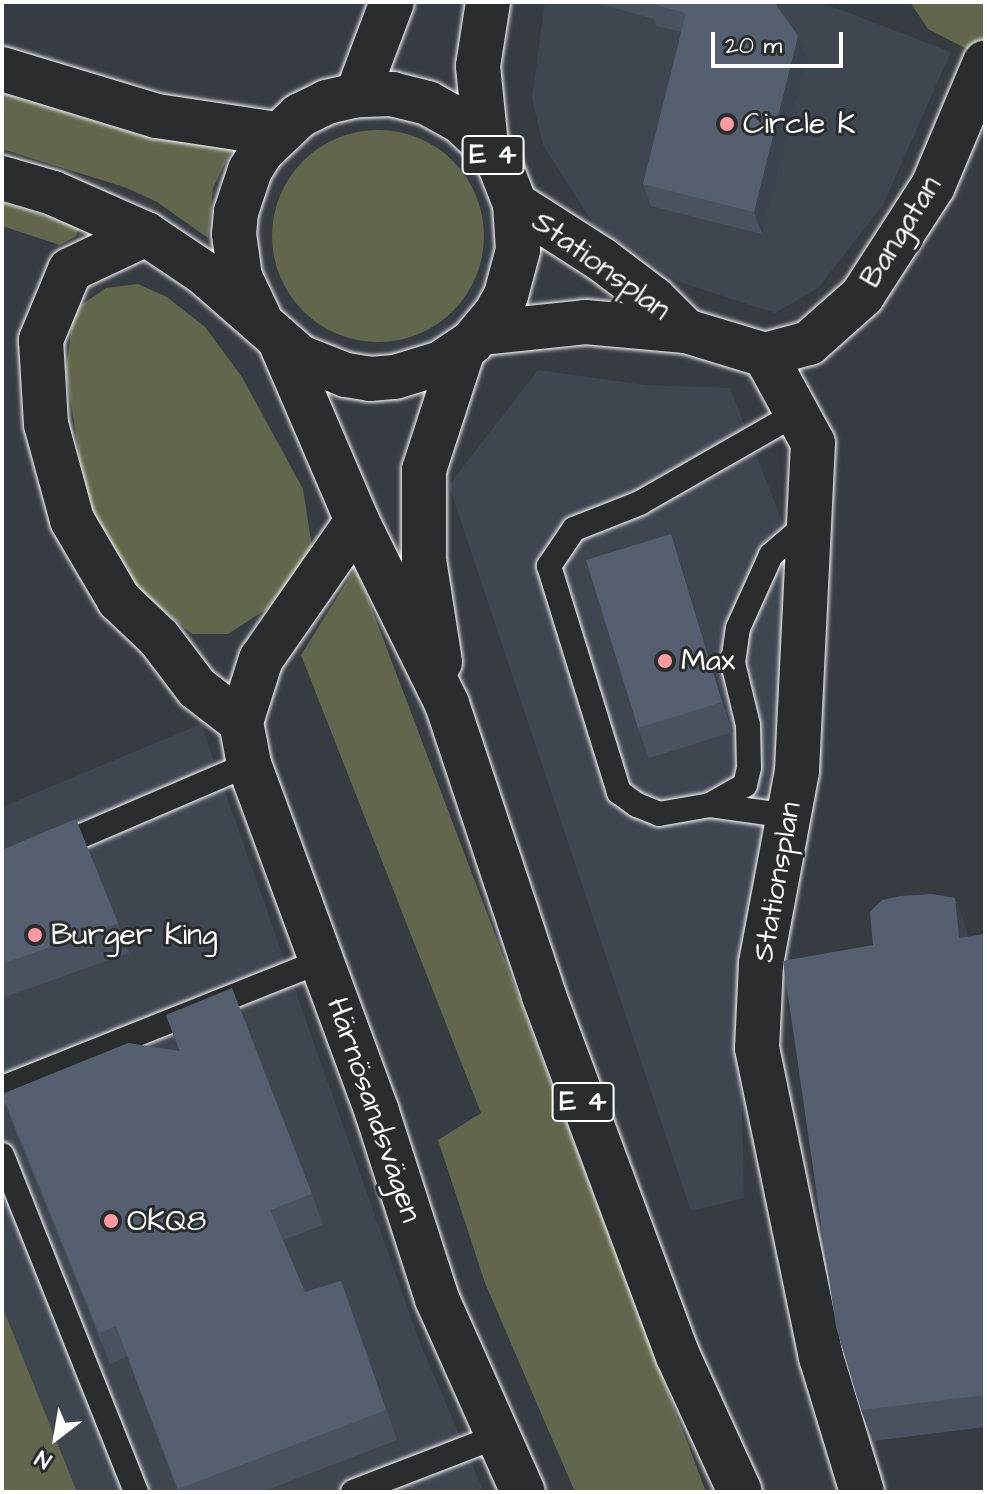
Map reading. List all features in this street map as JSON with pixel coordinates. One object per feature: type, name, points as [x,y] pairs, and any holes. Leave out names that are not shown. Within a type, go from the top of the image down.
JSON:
[{"type":"main road","points":[[357,95],[392,2]]},
{"type":"main road","points":[[486,145],[478,66],[488,2]]},
{"type":"main road","points":[[2,69],[157,116],[277,134]]},
{"type":"main road","name":"Bangatan","points":[[765,355],[809,343],[862,296],[933,186],[982,75]]},
{"type":"main road","name":"E 4","points":[[447,704],[424,560],[424,470],[472,341],[501,305],[514,272],[518,250],[515,204],[509,183],[486,145],[460,121],[428,103],[393,94],[357,95],[327,102],[300,115],[277,134],[250,170],[236,212],[238,266],[357,521],[447,704],[544,996],[678,1356],[740,1492]]},
{"type":"main road","name":"E 4","points":[[2,178],[65,198],[146,234],[204,273],[270,329],[322,367],[370,379],[419,372],[472,341]]},
{"type":"main road","name":"Stationsplan","points":[[515,204],[601,259],[654,299],[686,331]]},
{"type":"main road","points":[[146,234],[70,270],[41,340],[46,424],[72,520],[119,600],[159,638],[197,688],[241,722]]},
{"type":"main road","name":"Stationsplan","points":[[472,341],[585,322],[686,331],[765,355],[813,443],[797,771],[761,964],[757,1048],[821,1357],[862,1492]]},
{"type":"main road","name":"Härnösandsvägen","points":[[357,521],[261,659],[241,722],[249,764],[323,960],[437,1299],[523,1492]]},
{"type":"lane","points":[[789,816],[710,805],[659,814],[637,805],[619,792],[549,566],[574,529],[640,503],[797,413]]},
{"type":"lane","points":[[710,805],[745,785],[749,767],[748,725],[733,663],[738,628],[771,555],[811,521]]},
{"type":"lane","points":[[2,870],[249,764]]},
{"type":"lane","points":[[2,1088],[323,960]]},
{"type":"lane","points":[[2,1155],[136,1492]]},
{"type":"lane","points":[[353,1492],[498,1436]]},
{"type":"shaded area","points":[[545,2],[820,2],[951,52],[883,205],[818,288],[775,313],[677,281],[594,225],[543,145],[532,98]]},
{"type":"shaded area","points":[[538,370],[644,385],[730,388],[794,552],[740,1032],[744,1198],[691,1211],[449,485]]},
{"type":"shaded area","points":[[201,724],[420,1343],[484,1492],[77,1492],[2,1306],[2,807]]},
{"type":"green space","points":[[910,2],[985,2],[985,53],[965,48],[928,29]]},
{"type":"green space","points":[[2,93],[153,139],[234,145],[213,188],[208,238],[157,202],[127,188],[2,149]]},
{"type":"green space","points":[[378,130],[419,138],[453,161],[476,195],[484,236],[476,277],[453,311],[419,334],[378,342],[337,334],[303,311],[280,277],[272,236],[280,195],[303,161],[337,138]]},
{"type":"green space","points":[[2,202],[80,227],[76,236],[60,245],[2,226]]},
{"type":"green space","points":[[138,284],[167,297],[205,327],[242,377],[303,489],[312,547],[278,602],[228,634],[192,634],[124,578],[88,512],[66,371],[74,310],[106,288]]},
{"type":"green space","points":[[356,567],[706,1492],[575,1492],[485,1283],[438,1140],[481,1113],[301,655]]},
{"type":"green space","points":[[2,1306],[77,1492],[2,1492]]},
{"type":"building","points":[[649,2],[774,2],[798,36],[754,212],[643,184],[686,13]]},
{"type":"building","name":"Max","points":[[671,534],[722,702],[638,728],[586,560]]},
{"type":"building","points":[[76,819],[118,923],[2,964],[2,850]]},
{"type":"building","points":[[932,894],[955,898],[959,938],[985,934],[985,1395],[861,1410],[836,1327],[783,961],[873,945],[870,912],[882,900]]},
{"type":"building","points":[[232,988],[312,1194],[270,1210],[305,1292],[341,1281],[386,1410],[178,1489],[116,1326],[99,1333],[2,1094],[128,1043],[180,1051],[166,1015]]},
{"type":"place","name":"Circle K","points":[[727,124]]},
{"type":"place","name":"Max","points":[[665,661]]},
{"type":"place","name":"Burger King","points":[[35,935]]},
{"type":"place","name":"OKQ8","points":[[111,1221]]}]
